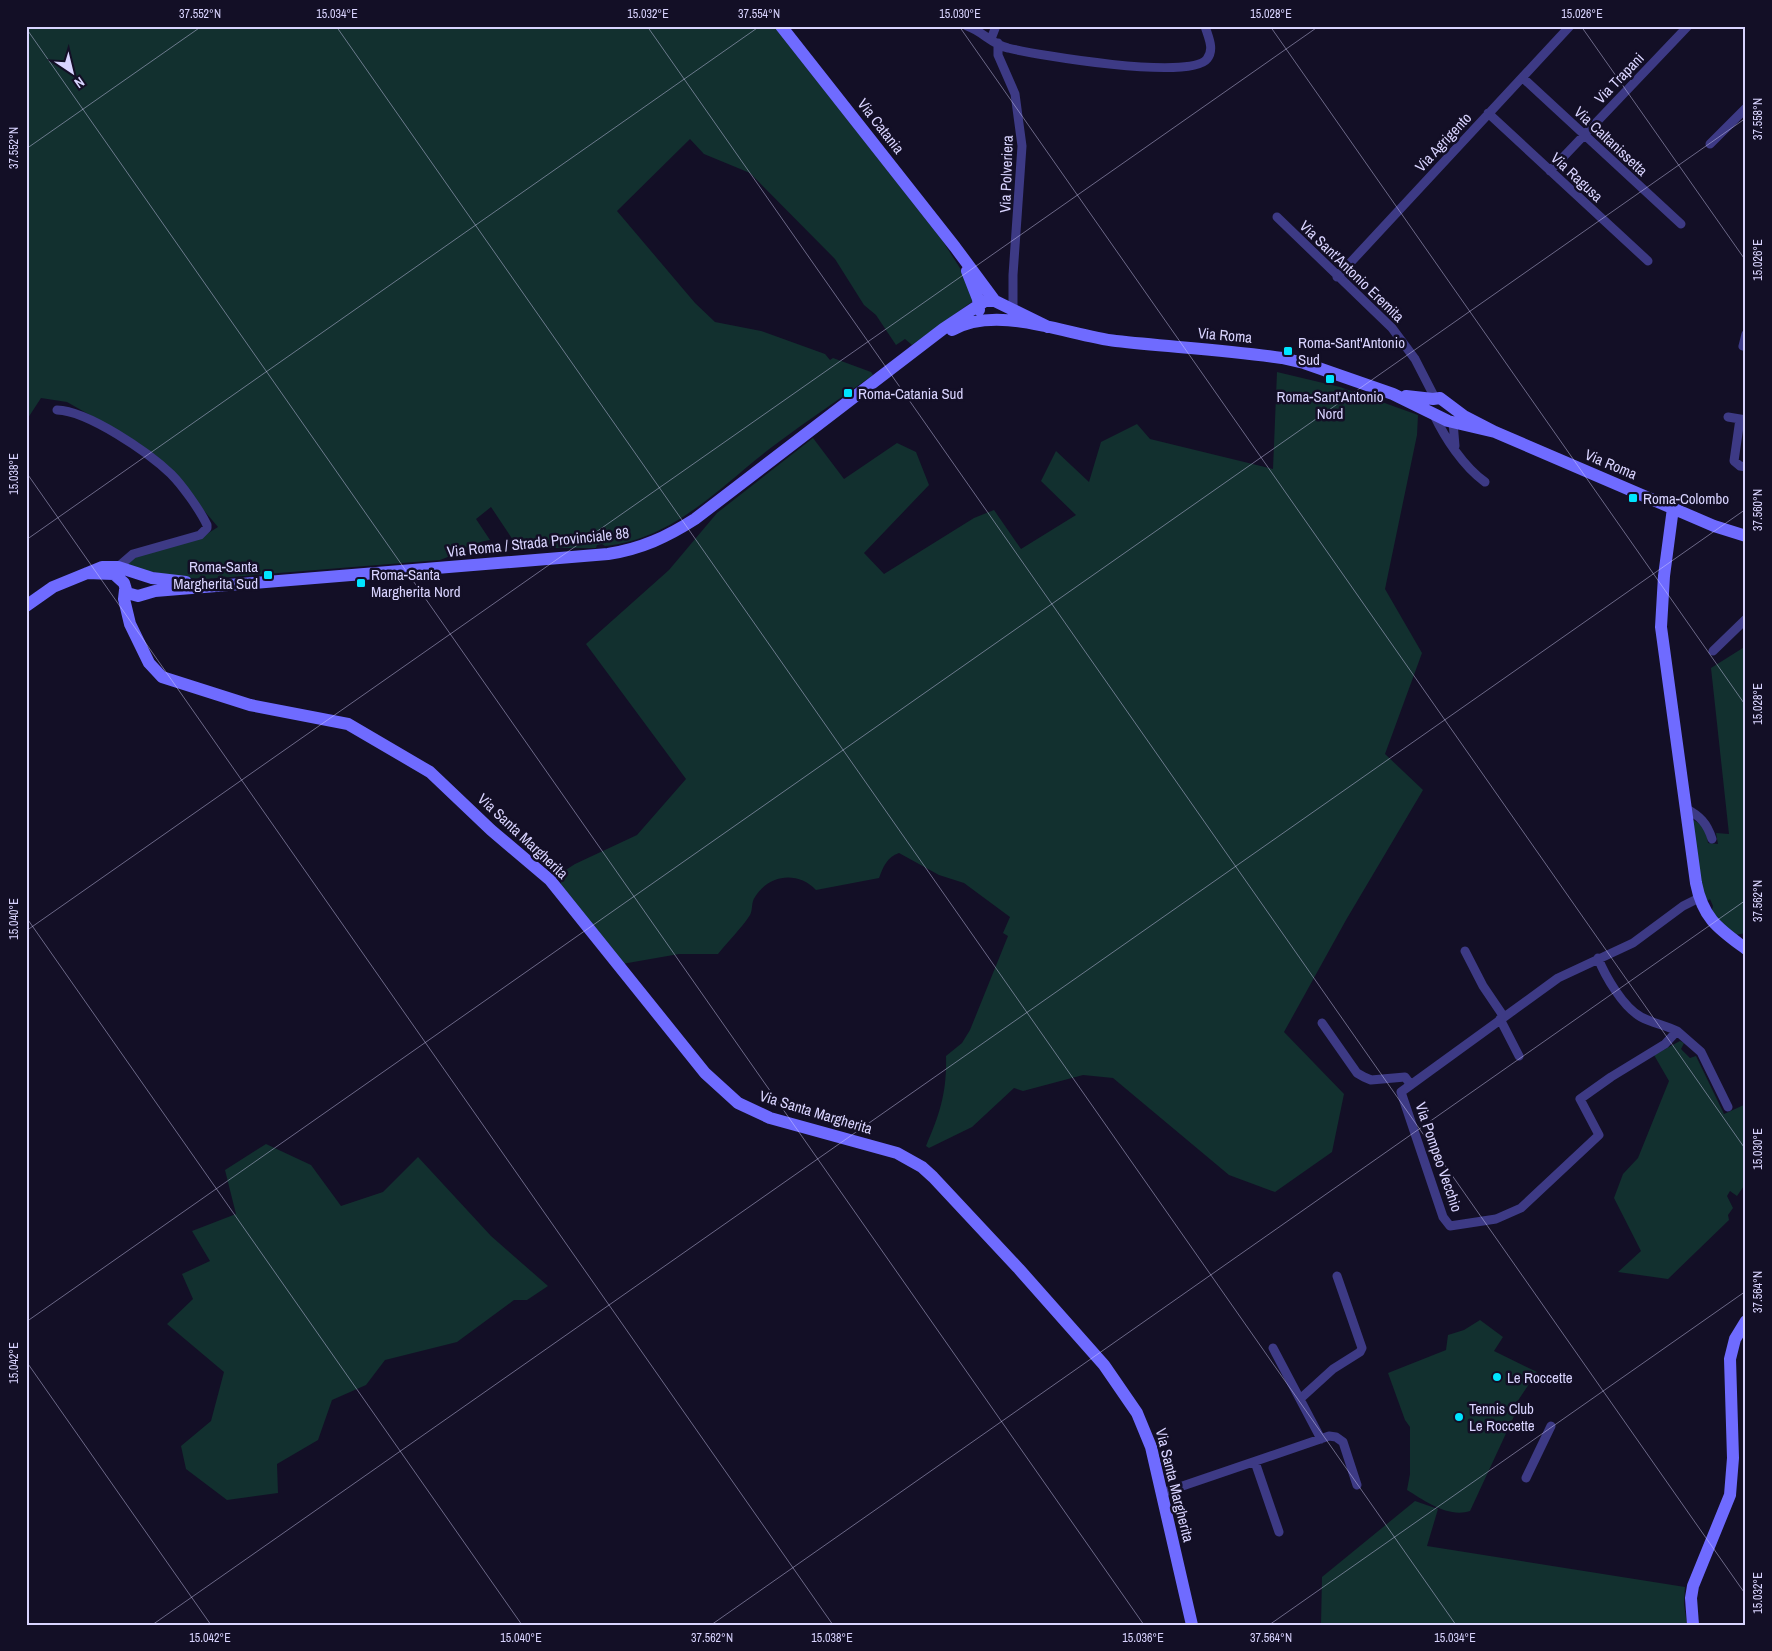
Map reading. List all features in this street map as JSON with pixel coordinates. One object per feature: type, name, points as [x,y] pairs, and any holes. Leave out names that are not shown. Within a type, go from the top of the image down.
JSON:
[{"type":"street","name":"Via Catania","points":[[781,26],[955,246],[987,309]]},
{"type":"street","points":[[968,26],[1005,48],[1112,65],[1153,67],[1194,66],[1202,64],[1211,47],[1204,26]]},
{"type":"street","points":[[994,41],[996,26]]},
{"type":"street","name":"Via Agrigento","points":[[1337,277],[1570,26]]},
{"type":"street","name":"Via Trapani","points":[[1550,171],[1688,26]]},
{"type":"street","name":"Via Polveriera","points":[[994,41],[1015,94],[1022,146],[1013,275],[1014,310]]},
{"type":"street","name":"Via Caltanissetta","points":[[1523,78],[1681,224]]},
{"type":"street","points":[[1710,144],[1746,108]]},
{"type":"street","name":"Via Ragusa","points":[[1488,114],[1648,261]]},
{"type":"street","name":"Via Sant'Antonio Eremita","points":[[1277,217],[1337,277],[1392,328],[1415,358],[1433,405],[1455,449]]},
{"type":"street","points":[[987,309],[1014,310],[1048,327]]},
{"type":"street","points":[[987,309],[1007,321],[1048,327]]},
{"type":"street","name":"Via Roma / Strada Provinciale 88","points":[[216,586],[598,555],[634,550],[659,541],[696,519],[921,347],[987,309]]},
{"type":"street","name":"Via Roma","points":[[1048,327],[1114,341],[1282,358],[1304,363],[1394,394],[1433,405],[1440,398],[1456,418],[1496,432],[1714,526]]},
{"type":"street","points":[[1746,334],[1743,346],[1746,346]]},
{"type":"street","points":[[57,410],[68,410],[139,448],[171,475],[207,524],[207,528],[200,535],[133,554],[118,567]]},
{"type":"street","points":[[1728,417],[1743,420],[1734,461],[1740,466],[1746,467]]},
{"type":"street","points":[[1456,418],[1455,449],[1476,475],[1485,482]]},
{"type":"street","points":[[1673,508],[1664,576],[1662,627],[1698,894],[1716,927],[1740,939],[1746,949]]},
{"type":"street","points":[[1714,526],[1746,536]]},
{"type":"street","points":[[1714,526],[1746,544]]},
{"type":"street","points":[[26,606],[53,587],[96,568],[118,567],[138,574],[170,581],[216,586]]},
{"type":"street","points":[[87,573],[107,572],[119,577],[130,595],[216,586]]},
{"type":"street","points":[[125,586],[128,576],[138,574]]},
{"type":"street","points":[[136,637],[134,616],[147,583],[138,574]]},
{"type":"street","name":"Via Santa Margherita","points":[[125,586],[126,609],[136,637],[155,671],[162,678],[264,708],[348,724],[422,765],[491,830],[550,880],[705,1073],[738,1103],[770,1118],[897,1153],[922,1167],[1019,1269],[1122,1387],[1146,1431],[1192,1625]]},
{"type":"street","points":[[1713,651],[1746,619]]},
{"type":"street","points":[[1685,808],[1698,815],[1708,825],[1712,839]]},
{"type":"street","name":"Via Pompeo Vecchio","points":[[1677,1031],[1665,1044],[1611,1077],[1580,1099],[1598,1135],[1521,1208],[1496,1219],[1450,1226],[1442,1217],[1401,1092],[1558,978],[1633,943],[1698,894]]},
{"type":"street","points":[[1466,951],[1483,986],[1502,1018],[1519,1056]]},
{"type":"street","points":[[1598,958],[1606,977],[1634,1012],[1677,1031],[1701,1052],[1728,1106]]},
{"type":"street","points":[[1322,1023],[1357,1073],[1370,1080],[1405,1077],[1411,1085]]},
{"type":"street","points":[[1300,1399],[1333,1369],[1360,1352],[1362,1348],[1337,1276]]},
{"type":"street","points":[[1693,1625],[1691,1598],[1693,1586],[1730,1495],[1733,1458],[1730,1359],[1735,1339],[1746,1321]]},
{"type":"street","points":[[1273,1348],[1321,1439]]},
{"type":"street","points":[[1526,1478],[1551,1426]]},
{"type":"street","points":[[1162,1494],[1329,1436],[1340,1439],[1358,1485]]},
{"type":"street","points":[[1255,1462],[1279,1532]]},
{"type":"green space","points":[[26,26],[774,26],[942,240],[967,279],[973,301],[912,345],[905,339],[896,345],[876,315],[864,305],[835,259],[750,173],[704,154],[690,139],[617,211],[695,303],[715,322],[761,331],[825,354],[830,360],[833,358],[871,372],[873,375],[776,444],[697,507],[654,533],[631,541],[605,546],[602,544],[597,545],[596,548],[530,548],[515,543],[491,507],[476,519],[490,540],[477,543],[440,560],[206,579],[183,578],[123,566],[136,556],[199,539],[218,527],[171,472],[139,443],[67,402],[41,398],[26,421]]},
{"type":"green space","points":[[1277,372],[1340,387],[1418,415],[1417,435],[1385,589],[1422,653],[1385,754],[1423,790],[1346,920],[1284,1032],[1344,1094],[1332,1152],[1275,1192],[1229,1175],[1113,1078],[1083,1075],[1023,1091],[1014,1088],[972,1127],[929,1148],[926,1146],[942,1103],[946,1056],[962,1043],[970,1030],[1008,936],[1003,933],[1010,917],[964,883],[939,875],[899,853],[888,860],[879,878],[816,890],[801,880],[792,878],[776,880],[768,884],[761,889],[754,899],[751,913],[746,920],[718,954],[679,954],[622,964],[561,885],[561,873],[575,864],[637,835],[686,779],[586,644],[669,570],[717,513],[813,438],[844,479],[897,443],[916,452],[929,485],[864,553],[884,574],[974,518],[994,510],[1021,549],[1076,515],[1041,481],[1056,451],[1089,482],[1101,442],[1137,424],[1150,439],[1273,469]]},
{"type":"green space","points":[[1746,646],[1746,933],[1735,935],[1718,920],[1712,910],[1713,906],[1710,899],[1707,901],[1702,887],[1691,819],[1703,828],[1708,843],[1718,844],[1716,833],[1729,834],[1711,668]]},
{"type":"green space","points":[[1680,1041],[1684,1043],[1681,1049],[1690,1058],[1696,1056],[1724,1114],[1746,1104],[1746,1183],[1737,1196],[1730,1191],[1727,1196],[1733,1208],[1728,1215],[1729,1220],[1668,1279],[1618,1272],[1641,1251],[1614,1198],[1623,1174],[1638,1158],[1669,1081],[1654,1055]]},
{"type":"green space","points":[[266,1144],[311,1165],[341,1206],[383,1192],[418,1157],[491,1236],[548,1286],[527,1300],[514,1300],[457,1342],[385,1360],[366,1385],[332,1400],[318,1440],[277,1464],[278,1493],[227,1500],[186,1469],[181,1446],[211,1421],[224,1372],[167,1324],[193,1299],[182,1274],[210,1261],[192,1231],[236,1214],[225,1170]]},
{"type":"green space","name":"Tennis Club Le Roccette","points":[[1480,1320],[1503,1337],[1494,1351],[1537,1372],[1511,1411],[1515,1414],[1470,1511],[1462,1513],[1453,1512],[1437,1507],[1407,1490],[1410,1474],[1410,1427],[1405,1420],[1388,1373],[1446,1350],[1448,1335],[1464,1330]]},
{"type":"green space","points":[[1415,1501],[1438,1509],[1427,1546],[1685,1587],[1684,1604],[1687,1625],[1321,1625],[1322,1577]]},
{"type":"place","name":"Roma-Sant'Antonio Sud","points":[[1288,351]]},
{"type":"place","name":"Roma-Sant'Antonio Nord","points":[[1330,379]]},
{"type":"place","name":"Roma-Catania Sud","points":[[848,393]]},
{"type":"place","name":"Roma-Colombo","points":[[1633,498]]},
{"type":"place","name":"Roma-Santa Margherita Sud","points":[[268,575]]},
{"type":"place","name":"Roma-Santa Margherita Nord","points":[[361,583]]},
{"type":"place","name":"Le Roccette","points":[[1497,1377]]},
{"type":"place","name":"Tennis Club Le Roccette","points":[[1459,1417]]}]
